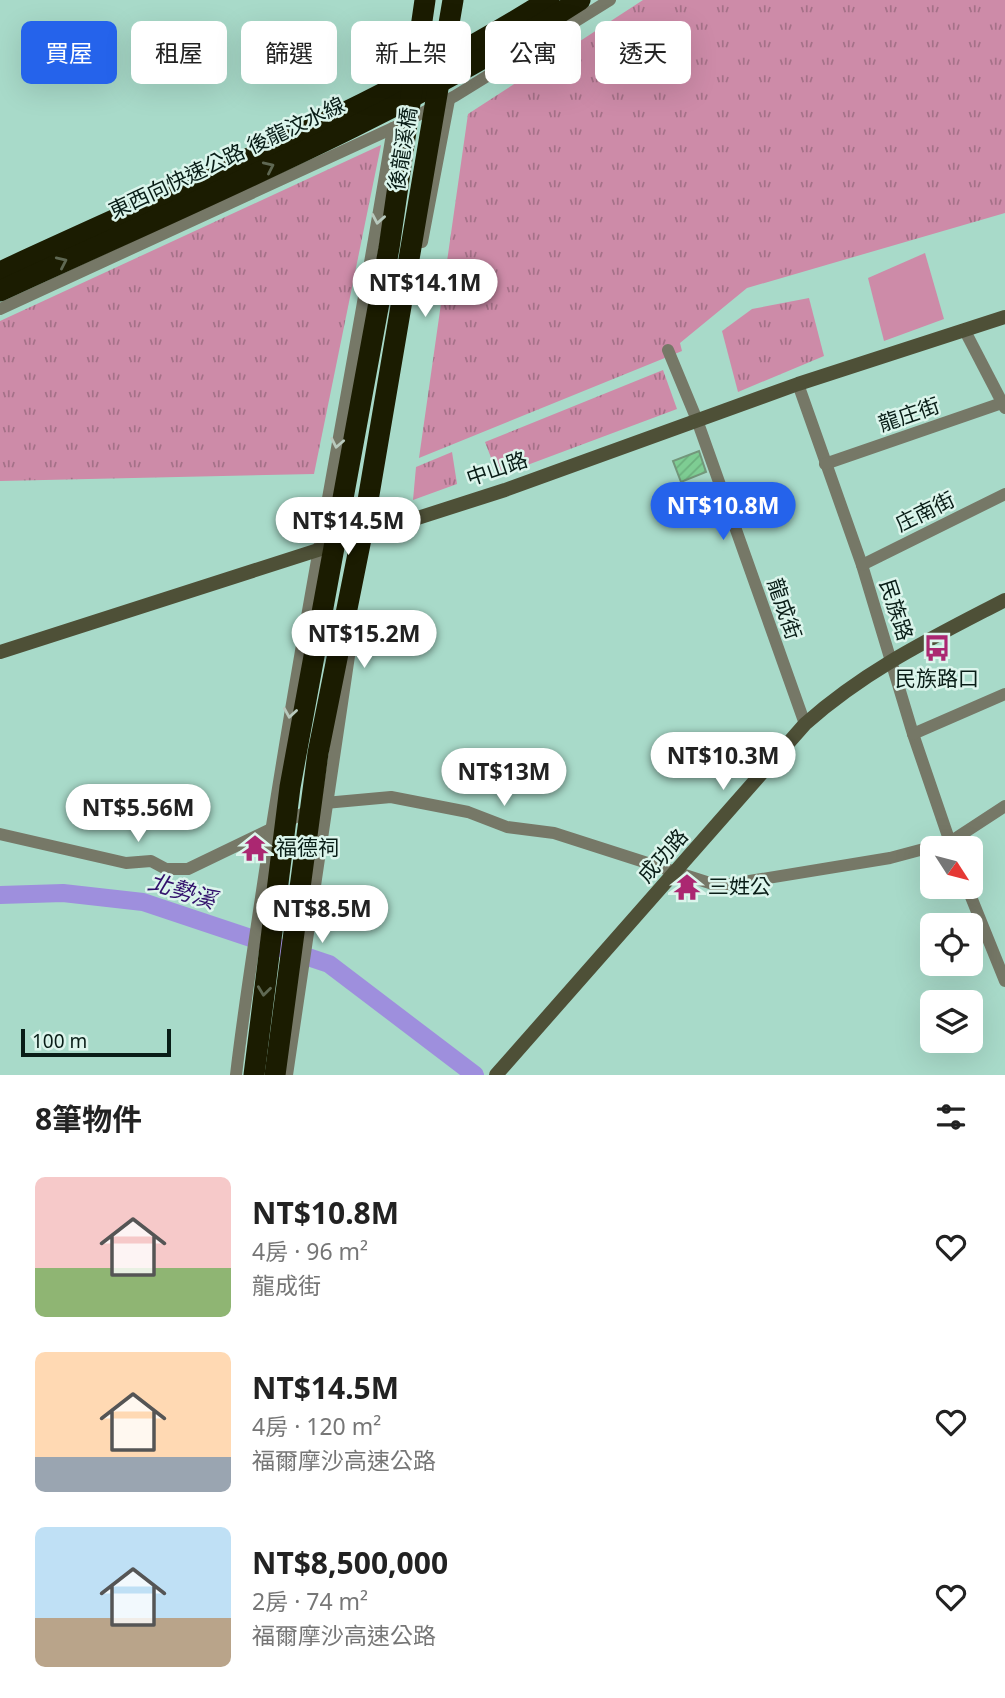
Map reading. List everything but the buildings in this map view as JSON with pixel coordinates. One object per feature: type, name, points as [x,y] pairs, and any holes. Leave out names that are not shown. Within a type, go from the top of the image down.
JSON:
[{"type":"highway","name":"後龍溪橋","points":[[242,1072],[290,787],[389,248],[425,0]]},
{"type":"highway","name":"後龍溪橋","points":[[275,1075],[318,753],[364,524],[453,0]]},
{"type":"highway","name":"東西向快速公路 後龍汶水線","points":[[0,272],[373,99],[501,30],[550,0]]},
{"type":"highway","name":"東西向快速公路 後龍汶水線","points":[[0,291],[403,102],[474,66],[580,0]]},
{"type":"main road","name":"中山路","points":[[0,652],[505,490],[697,419],[1005,317]]},
{"type":"main road","name":"成功路","points":[[500,1070],[676,874],[804,724],[844,690],[892,659],[1005,600]]},
{"type":"street","points":[[0,309],[449,100],[610,0]]},
{"type":"street","points":[[287,1075],[325,806],[369,532],[449,100]]},
{"type":"street","points":[[242,1072],[271,833],[317,549],[361,319],[393,128]]},
{"type":"street","points":[[965,331],[1004,404]]},
{"type":"street","name":"龍成街","points":[[668,350],[697,419],[804,724]]},
{"type":"street","name":"民族路","points":[[799,384],[862,565],[913,734],[948,836]]},
{"type":"street","name":"龍庄街","points":[[825,464],[1004,404]]},
{"type":"street","name":"庄南街","points":[[862,565],[1005,494]]},
{"type":"street","points":[[913,734],[1005,694]]},
{"type":"street","points":[[0,834],[126,863],[151,860],[166,869],[188,869],[325,806],[391,797],[468,812],[507,827],[554,833],[719,886],[920,852]]},
{"type":"street","points":[[964,836],[1005,806]]},
{"type":"street","points":[[972,900],[1005,981]]},
{"type":"green space","points":[[643,0],[1005,0],[1005,213],[747,288],[680,343],[682,351],[419,458],[468,114],[514,84],[581,84],[581,40],[595,31],[595,84],[691,84],[691,21],[611,21]]},
{"type":"green space","points":[[381,145],[314,474],[0,481],[0,321]]},
{"type":"green space","points":[[925,253],[944,319],[884,341],[868,278]]},
{"type":"green space","points":[[809,298],[824,356],[738,392],[722,331],[752,309]]},
{"type":"green space","points":[[663,370],[677,409],[498,476],[485,442]]},
{"type":"green space","points":[[452,452],[457,484],[413,500],[416,467]]},
{"type":"waterway","name":"北勢溪","points":[[0,895],[63,893],[143,902],[329,964],[475,1075]]},
{"type":"place","name":"民族路口","points":[[937,648]]},
{"type":"place","name":"福德祠","points":[[255,848]]},
{"type":"place","name":"三姓公","points":[[687,887]]}]
